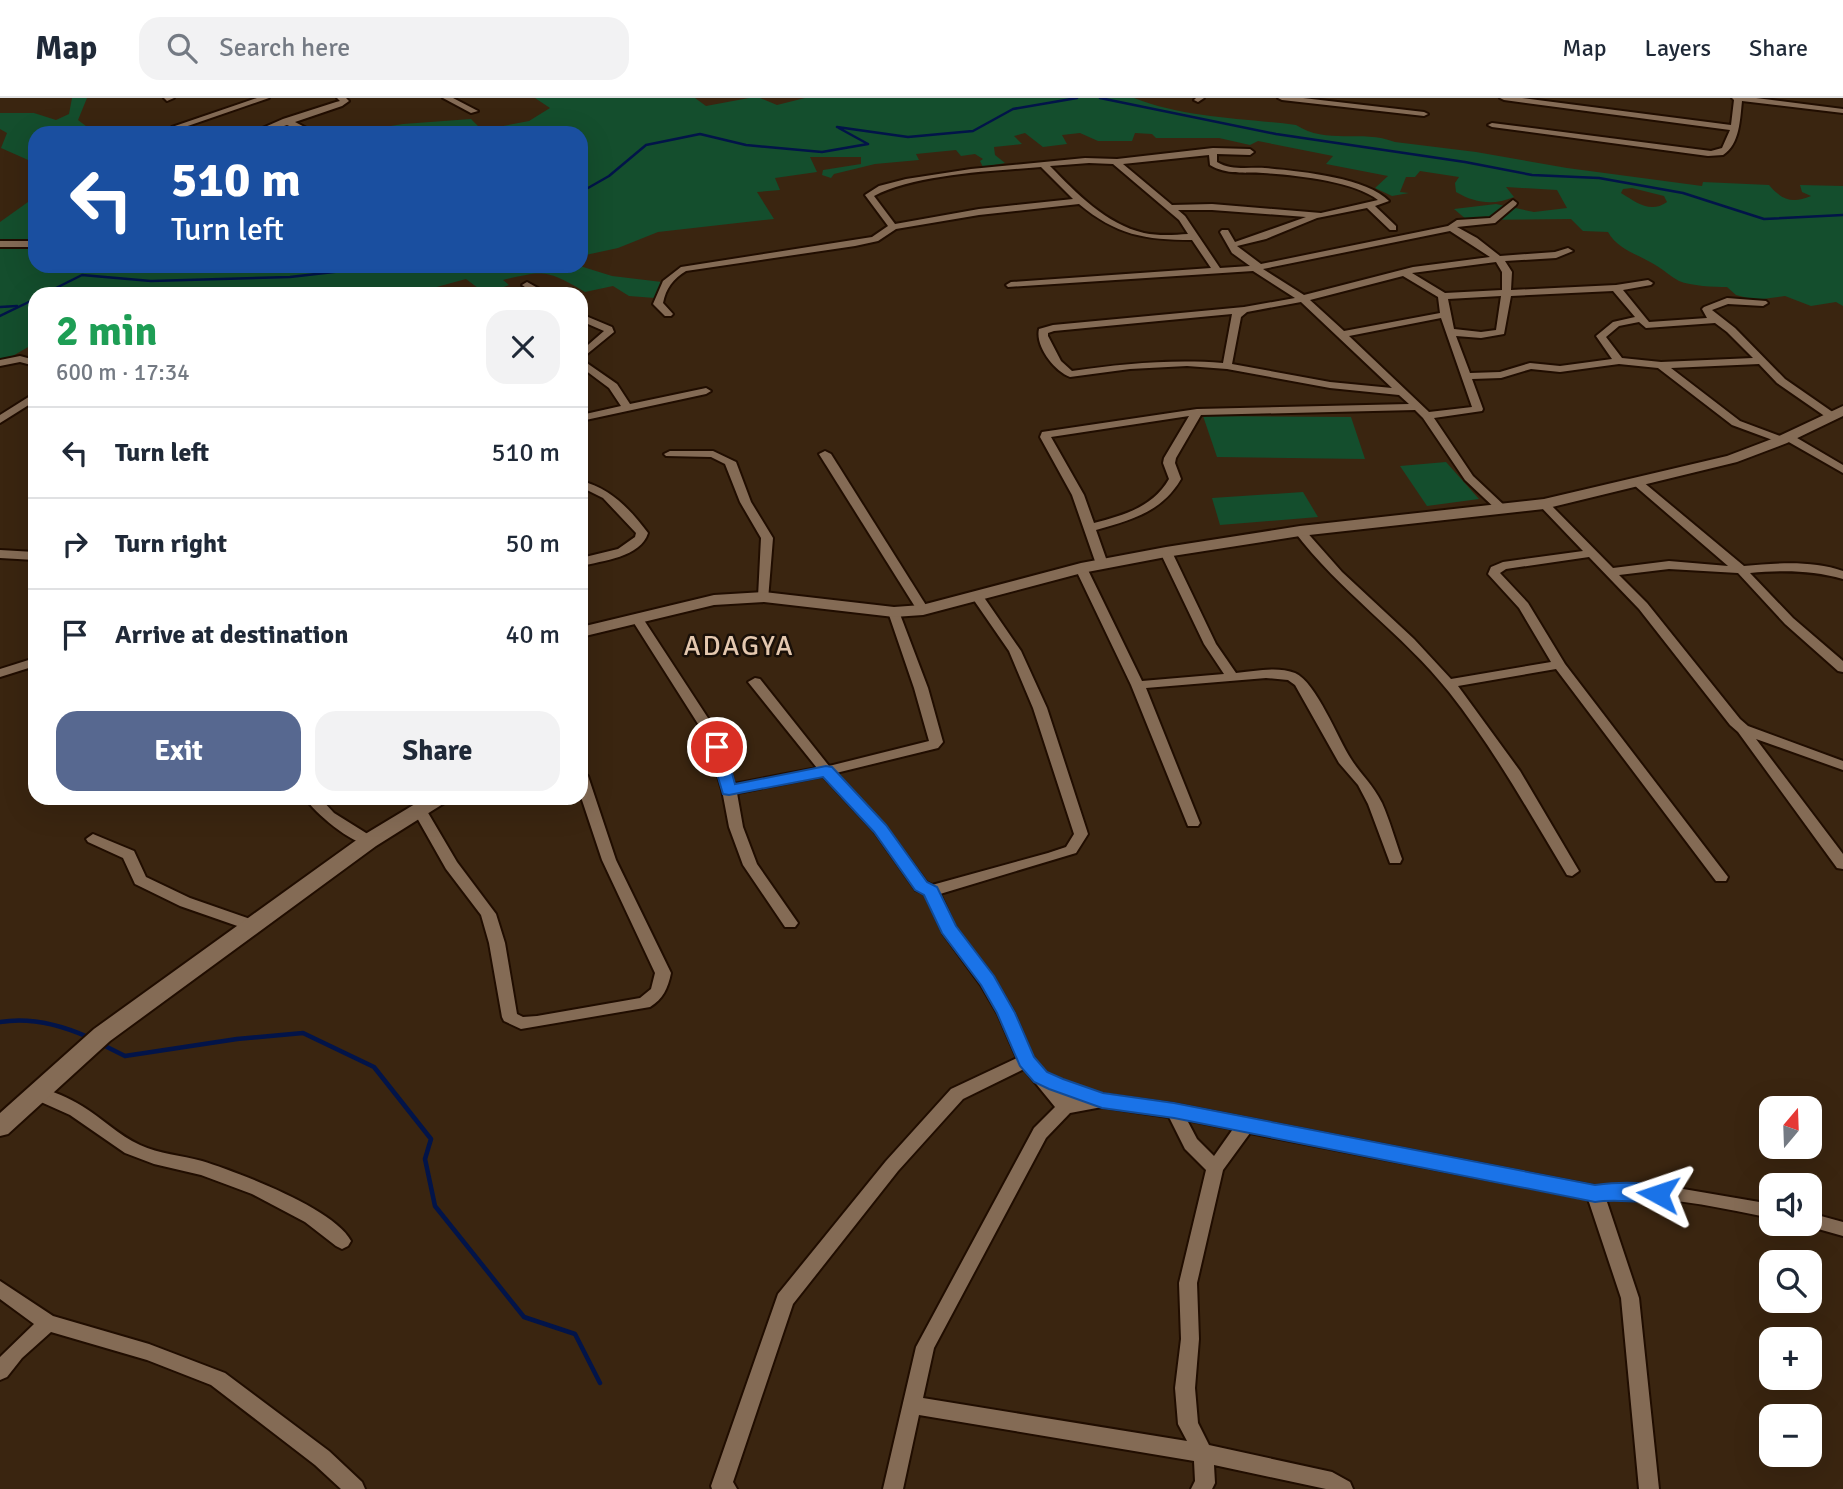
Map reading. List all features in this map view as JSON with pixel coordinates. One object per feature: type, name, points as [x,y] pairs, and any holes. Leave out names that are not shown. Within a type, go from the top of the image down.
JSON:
[{"type":"street","points":[[179,126],[265,98]]},
{"type":"street","points":[[273,126],[345,101],[341,98]]},
{"type":"street","points":[[447,98],[474,111]]},
{"type":"street","points":[[1282,98],[1424,114]]},
{"type":"street","points":[[1503,98],[1568,102],[1735,128]]},
{"type":"street","points":[[1492,125],[1711,154],[1726,149],[1735,128],[1737,98],[1843,111]]},
{"type":"street","points":[[285,121],[296,126]]},
{"type":"street","points":[[1213,151],[1213,163],[1223,169],[1266,171],[1333,183],[1364,189],[1385,199],[1370,206],[1277,229],[1258,240],[1231,245]]},
{"type":"street","points":[[893,227],[869,195],[885,186],[950,175],[1081,161],[1115,162],[1213,151],[1251,152]]},
{"type":"street","points":[[1115,162],[1182,218],[1217,270]]},
{"type":"street","points":[[1044,165],[1108,221],[1143,235],[1195,237]]},
{"type":"street","points":[[668,314],[658,304],[659,298],[667,280],[684,270],[875,239],[893,227],[991,211],[1082,201]]},
{"type":"street","points":[[1011,285],[1257,267],[1451,228],[1457,223],[1492,221],[1513,203]]},
{"type":"street","points":[[1370,206],[1393,228]]},
{"type":"street","points":[[1170,208],[1212,207],[1321,216]]},
{"type":"street","points":[[1450,332],[1481,335],[1500,332],[1507,272],[1468,235],[1451,228]]},
{"type":"street","points":[[1225,232],[1231,245],[1244,259],[1302,298],[1427,416],[1469,478],[1502,509]]},
{"type":"street","points":[[0,244],[28,244]]},
{"type":"street","points":[[1401,392],[1319,383],[1227,366],[1187,363],[1130,366],[1070,374],[1057,365],[1043,331],[1244,310],[1405,273],[1496,259],[1556,255],[1568,251]]},
{"type":"street","points":[[1405,273],[1443,296],[1616,288],[1648,283]]},
{"type":"street","points":[[1616,288],[1640,319],[1650,326],[1717,320]]},
{"type":"street","points":[[1427,416],[1478,409],[1452,344],[1444,315],[1443,296]]},
{"type":"street","points":[[1763,303],[1736,300],[1707,309],[1782,381],[1836,412]]},
{"type":"street","points":[[1227,366],[1236,316],[1244,310]]},
{"type":"street","points":[[1342,334],[1444,315]]},
{"type":"street","points":[[1619,361],[1601,336],[1616,324],[1640,319]]},
{"type":"street","points":[[588,320],[608,329],[609,332],[588,350]]},
{"type":"street","points":[[0,363],[20,359],[28,361]]},
{"type":"street","points":[[1467,376],[1501,375],[1530,366],[1560,369],[1619,361],[1661,365],[1759,361]]},
{"type":"street","points":[[1661,365],[1736,423],[1785,438],[1843,470]]},
{"type":"street","points":[[588,367],[613,386],[626,406]]},
{"type":"street","points":[[588,416],[706,391]]},
{"type":"street","points":[[0,420],[28,401]]},
{"type":"street","points":[[1102,564],[1078,495],[1045,437],[1046,434],[1198,412],[1417,407]]},
{"type":"street","points":[[1089,528],[1130,516],[1165,498],[1175,479],[1169,463],[1170,458],[1198,412]]},
{"type":"street","points":[[588,631],[713,600],[764,597],[894,612],[923,610],[1081,568],[1166,552],[1300,531],[1544,504],[1732,459],[1785,438],[1836,412]]},
{"type":"street","points":[[670,454],[713,454],[730,462],[738,487],[757,525],[767,538],[764,597]]},
{"type":"street","points":[[825,454],[923,610]]},
{"type":"street","points":[[1638,483],[1741,570],[1789,621],[1843,668]]},
{"type":"street","points":[[588,485],[604,495],[642,533],[641,538],[622,552],[588,560]]},
{"type":"street","points":[[1544,504],[1591,554],[1613,572],[1643,606],[1724,712],[1743,729],[1761,759],[1822,833],[1842,864]]},
{"type":"street","points":[[1300,531],[1338,575],[1449,683],[1515,774],[1572,871]]},
{"type":"street","points":[[1166,552],[1210,644],[1233,678]]},
{"type":"street","points":[[0,554],[28,556]]},
{"type":"street","points":[[1591,554],[1503,566],[1495,570],[1494,574],[1524,606],[1559,665],[1721,877]]},
{"type":"street","points":[[1613,572],[1669,565],[1741,570],[1801,567],[1843,575]]},
{"type":"street","points":[[1081,568],[1138,685],[1193,822]]},
{"type":"street","points":[[931,891],[1054,857],[1072,850],[1081,834],[1040,708],[1020,662],[977,596]]},
{"type":"street","points":[[729,790],[826,771],[933,745],[936,742],[921,688],[894,612]]},
{"type":"street","points":[[638,620],[714,738],[736,827],[750,865],[790,923]]},
{"type":"street","points":[[0,673],[28,664]]},
{"type":"street","points":[[1449,683],[1559,665]]},
{"type":"street","points":[[1138,685],[1282,674],[1300,682],[1346,763],[1369,794],[1395,859]]},
{"type":"street","points":[[754,682],[826,771],[880,828],[921,886],[931,891],[948,929],[987,981],[1006,1013],[1026,1061],[1065,1107]]},
{"type":"street","points":[[1743,729],[1843,766]]},
{"type":"street","points":[[419,809],[451,865],[488,914],[497,943],[510,1017],[520,1023],[537,1022],[644,1003],[660,990],[663,973],[609,860],[588,797]]},
{"type":"street","points":[[319,805],[330,816],[369,841]]},
{"type":"street","points":[[0,1127],[95,1041],[251,925],[369,841],[426,805]]},
{"type":"street","points":[[93,839],[129,855],[140,880],[185,902],[251,925]]},
{"type":"street","points":[[723,1488],[785,1300],[892,1166],[957,1094],[1026,1061]]},
{"type":"street","points":[[1041,1077],[1071,1091],[1102,1100],[1174,1111],[1595,1193],[1615,1190],[1658,1194],[1759,1209]]},
{"type":"street","points":[[38,1093],[79,1113],[111,1139],[142,1154],[225,1177],[295,1206],[322,1222],[342,1241]]},
{"type":"street","points":[[894,1489],[925,1347],[1040,1133],[1065,1107],[1102,1100]]},
{"type":"street","points":[[1174,1111],[1191,1144],[1215,1168]]},
{"type":"street","points":[[1201,1489],[1205,1483],[1203,1453],[1188,1424],[1185,1388],[1190,1339],[1188,1283],[1215,1168],[1246,1125]]},
{"type":"street","points":[[1595,1193],[1630,1298],[1649,1489]]},
{"type":"street","points":[[1822,1223],[1843,1229]]},
{"type":"street","points":[[0,1289],[48,1323],[149,1352],[218,1378],[322,1458],[355,1489]]},
{"type":"street","points":[[0,1371],[15,1352],[48,1323]]},
{"type":"street","points":[[911,1405],[1203,1453],[1332,1481],[1343,1489]]},
{"type":"green space","points":[[72,98],[87,98],[78,120],[86,126],[28,126],[28,160],[1,148],[7,133],[0,129],[0,113],[34,113],[56,120],[69,114]]},
{"type":"green space","points":[[535,98],[695,98],[706,106],[749,98],[760,98],[777,105],[805,98],[1134,98],[1173,110],[1296,125],[1308,131],[1332,136],[1382,138],[1567,168],[1702,186],[1703,182],[1769,185],[1778,194],[1793,200],[1811,196],[1802,192],[1800,185],[1843,186],[1843,306],[1836,302],[1811,306],[1785,296],[1755,300],[1736,295],[1727,287],[1684,283],[1623,248],[1608,232],[1583,231],[1571,219],[1467,220],[1454,209],[1496,204],[1534,212],[1567,208],[1557,190],[1506,187],[1514,197],[1499,202],[1484,202],[1456,192],[1455,183],[1459,177],[1420,171],[1415,177],[1406,177],[1400,192],[1409,193],[1392,196],[1375,188],[1388,176],[1326,164],[1333,156],[1258,141],[1250,145],[1219,138],[1156,138],[1152,134],[1135,133],[1132,141],[1098,141],[1080,133],[1062,135],[1067,144],[1043,147],[1025,133],[1014,136],[1022,144],[994,147],[995,155],[1005,163],[983,167],[980,161],[983,159],[975,154],[961,156],[956,150],[916,154],[919,160],[875,164],[834,174],[831,178],[822,175],[823,170],[861,164],[861,157],[810,157],[817,172],[775,178],[780,190],[757,192],[774,219],[658,232],[618,248],[588,254],[588,126],[503,126],[529,121],[550,108]],"holes":[[[1632,188],[1664,196],[1667,202],[1649,207],[1621,193],[1623,189]]]},
{"type":"green space","points":[[471,119],[478,126],[391,126],[403,124]]},
{"type":"green space","points":[[28,202],[28,273],[588,273],[588,268],[612,276],[662,282],[662,289],[655,298],[629,296],[613,286],[588,291],[588,287],[576,287],[546,274],[503,280],[509,285],[504,287],[477,287],[466,279],[437,287],[28,287],[28,347],[0,360],[0,222]]},
{"type":"green space","points":[[1203,416],[1351,417],[1365,459],[1217,457]]},
{"type":"green space","points":[[1446,462],[1479,499],[1427,506],[1400,466]]},
{"type":"green space","points":[[1303,492],[1318,517],[1220,525],[1212,498]]},
{"type":"waterway","points":[[588,188],[609,176],[646,145],[700,134],[746,145],[822,152],[868,144],[837,127],[908,137],[973,131],[1013,109],[1077,98]]},
{"type":"waterway","points":[[1100,98],[1276,134],[1465,162],[1532,175],[1599,178],[1683,193],[1764,219],[1843,215]]},
{"type":"waterway","points":[[58,287],[82,275],[151,281],[290,277],[325,273]]},
{"type":"waterway","points":[[0,316],[28,302]]},
{"type":"waterway","points":[[0,307],[17,306]]},
{"type":"waterway","points":[[0,1022],[45,1023],[88,1037]]},
{"type":"waterway","points":[[101,1044],[125,1056],[237,1039],[303,1033],[374,1067],[431,1139],[425,1159],[435,1206],[524,1317],[575,1334],[600,1383]]},
{"type":"district","name":"ADAGYA","points":[[739,645]]},
{"type":"route","points":[[717,747],[729,790],[826,771],[880,828],[921,886],[931,891],[948,929],[987,981],[1006,1013],[1026,1061],[1041,1077],[1071,1091],[1102,1100],[1174,1111],[1595,1193],[1615,1190],[1658,1194]]}]
